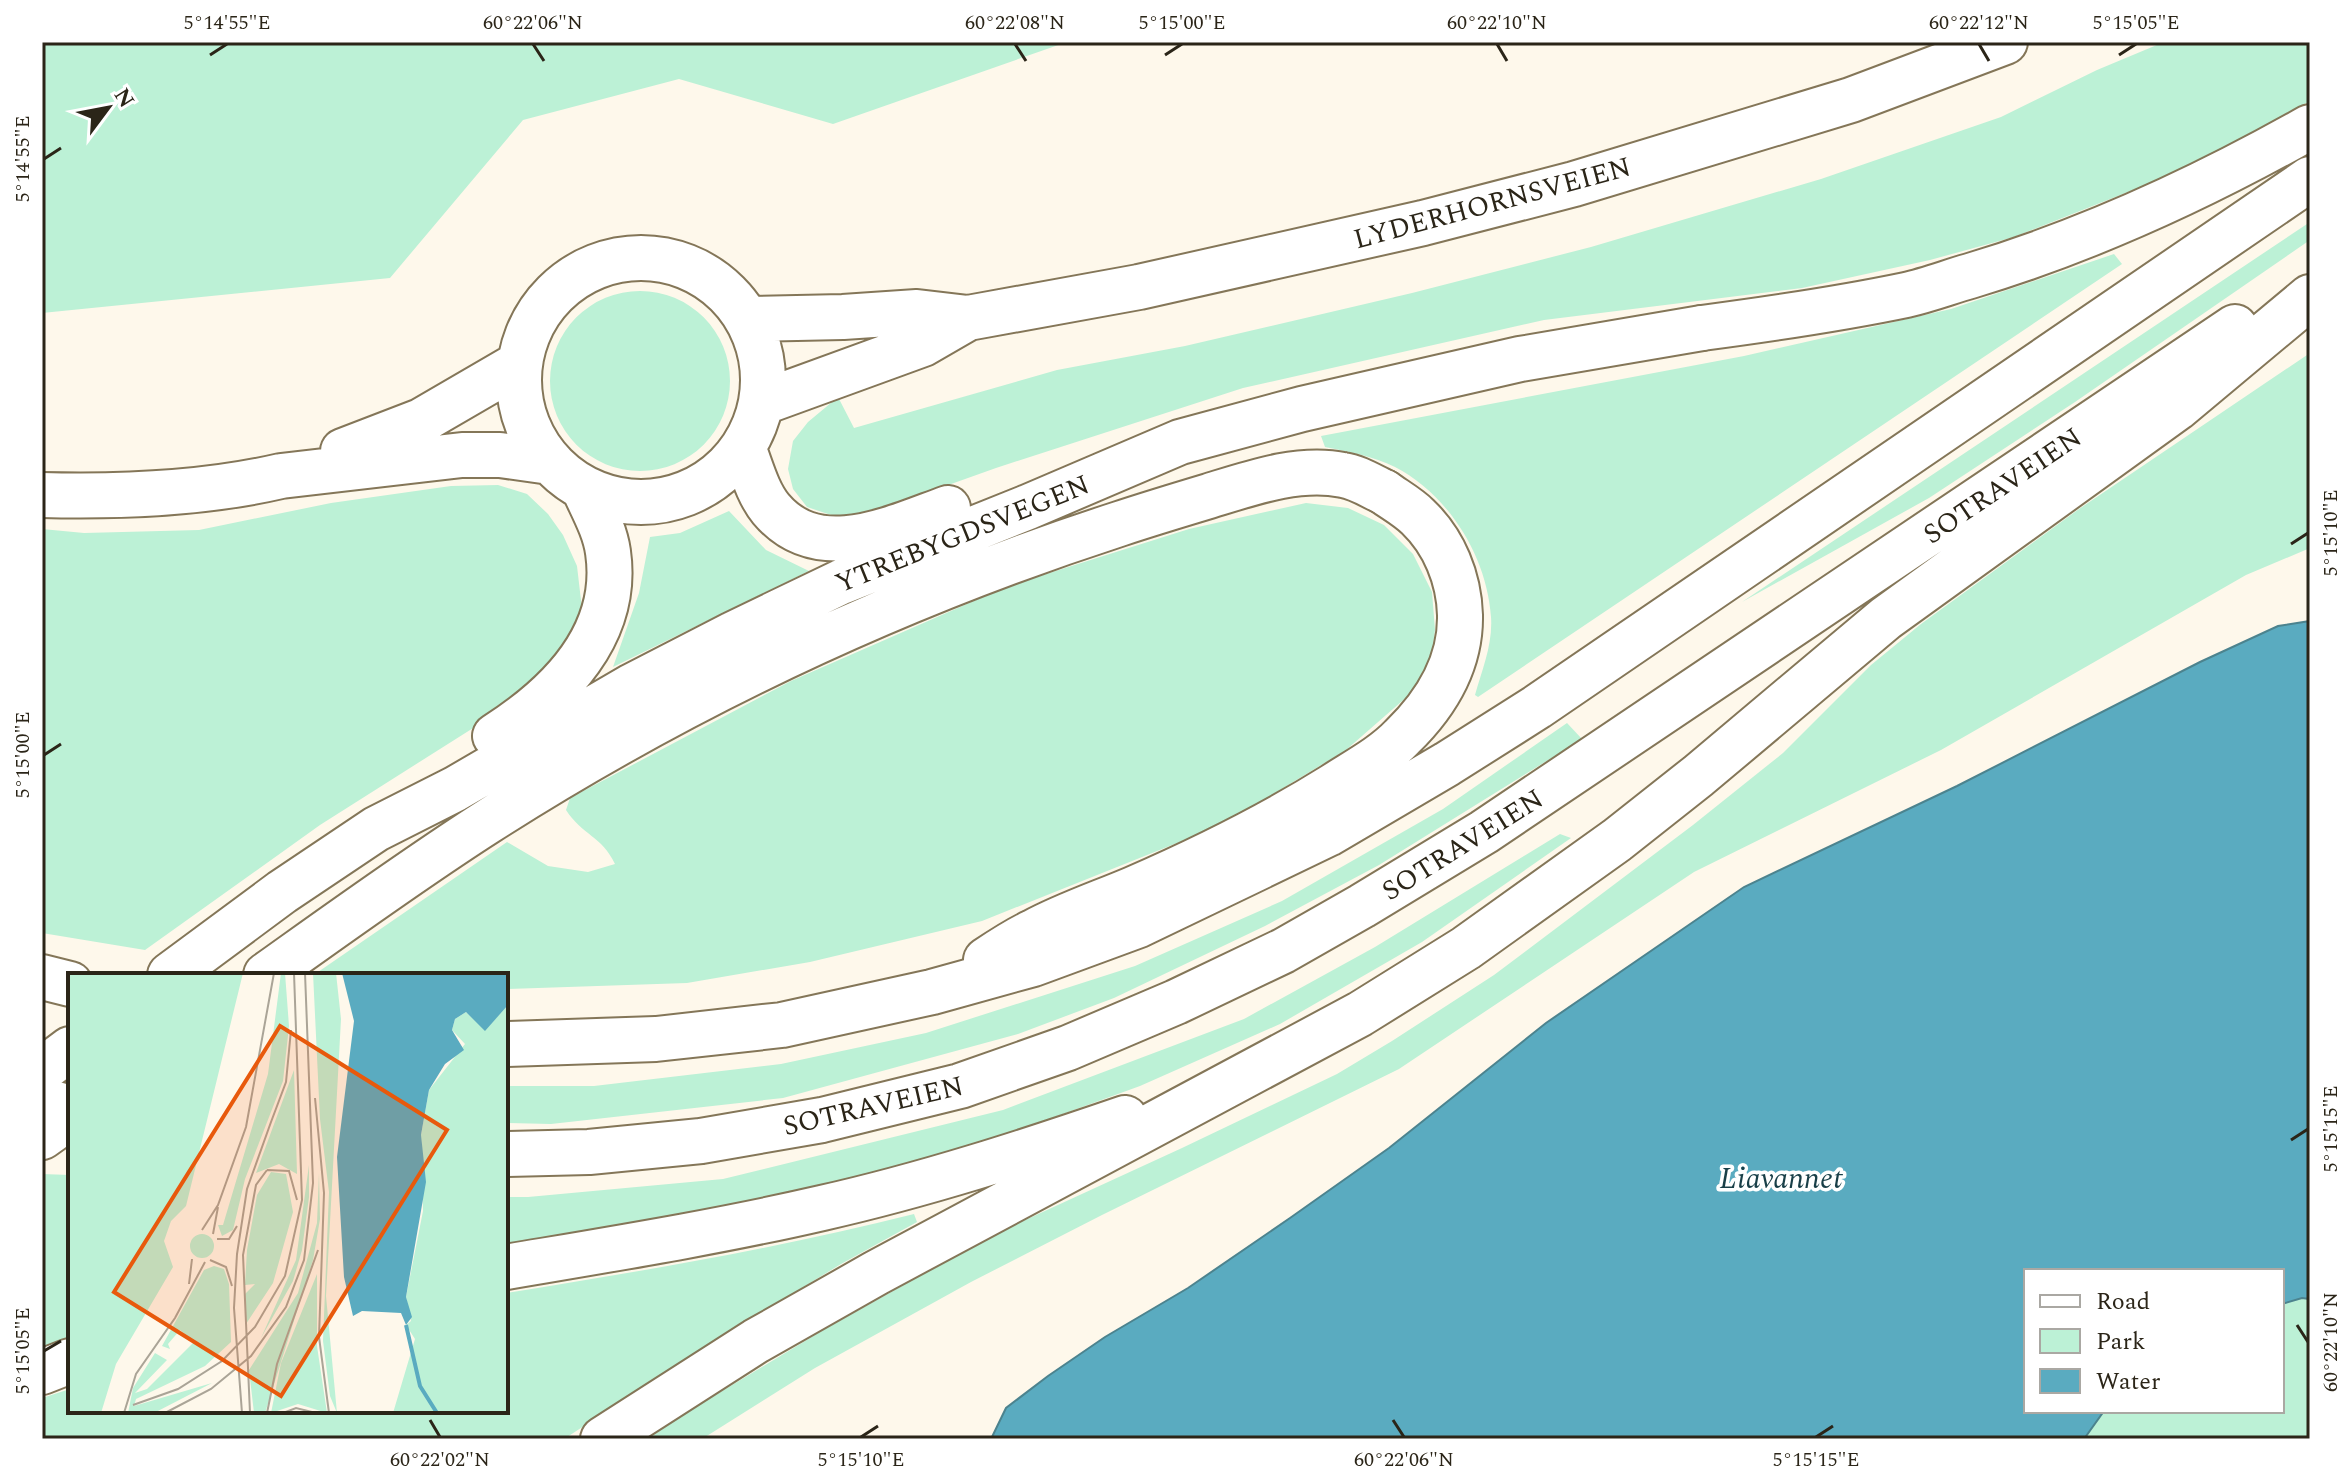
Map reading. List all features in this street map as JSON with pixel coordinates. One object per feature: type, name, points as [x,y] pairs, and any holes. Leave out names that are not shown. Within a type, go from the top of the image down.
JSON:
[{"type":"main road","name":"LYDERHORNSVEIEN","points":[[747,319],[917,312],[968,318],[1154,283],[1423,223],[1574,184],[1851,100],[2005,42]]},
{"type":"main road","name":"YTREBYGDSVEGEN","points":[[173,973],[282,892],[376,829],[455,789],[618,694],[841,582],[1180,442],[1302,409],[1506,362],[1909,294],[2020,261],[2097,232],[2188,192],[2310,127]]},
{"type":"main road","points":[[508,1044],[656,1039],[782,1025],[932,992],[1033,964],[1139,925],[1328,834],[1447,764],[1563,689],[2310,179]]},
{"type":"main road","points":[[647,257],[677,263],[705,276],[729,294],[747,319],[759,345],[764,374],[755,426],[724,470],[700,488],[672,499],[642,502],[612,499],[584,489],[565,477],[534,441],[518,391],[519,364],[527,334],[541,308],[562,286],[588,269],[617,260],[647,257]]},
{"type":"main road","name":"SOTRAVEIEN","points":[[508,1154],[589,1152],[701,1141],[822,1120],[960,1086],[1068,1048],[1176,1002],[1269,957],[1362,906],[1484,832],[2310,277]]},
{"type":"main road","points":[[603,1439],[756,1341],[876,1273],[1360,1014],[1466,948],[1617,840],[1886,618],[2177,408],[2310,297]]},
{"type":"main road","name":"LYDERHORNSVEIEN","points":[[761,403],[923,344],[968,318]]},
{"type":"main road","points":[[281,476],[421,421],[519,364]]},
{"type":"main road","points":[[743,447],[758,487],[771,509],[792,527],[819,538],[839,540],[874,534],[1016,483],[1180,442]]},
{"type":"main road","points":[[42,495],[171,491],[462,455],[500,455],[550,462]]},
{"type":"main road","points":[[269,973],[417,868],[567,774],[735,681],[859,622],[961,580],[1146,515],[1244,485],[1304,472],[1345,475],[1384,492],[1416,515],[1439,541],[1452,573],[1459,601],[1460,634],[1451,669],[1432,703],[1402,738],[1363,767],[1247,836],[1034,931],[932,992]]},
{"type":"main road","points":[[376,829],[441,770],[526,716],[558,689],[589,647],[604,614],[610,582],[608,550],[584,489]]},
{"type":"main road","points":[[42,977],[68,984]]},
{"type":"main road","points":[[42,1070],[68,1050]]},
{"type":"main road","points":[[508,1267],[689,1236],[837,1205],[1076,1134],[1245,1075]]},
{"type":"main road","points":[[42,1100],[68,1107]]},
{"type":"main road","points":[[42,1137],[68,1118]]},
{"type":"main road","points":[[42,1372],[68,1362]]},
{"type":"green space","points":[[42,42],[1067,42],[833,124],[679,79],[523,120],[390,278],[42,313]]},
{"type":"green space","points":[[2164,42],[2310,42],[2310,101],[2191,167],[2014,237],[1930,260],[1802,288],[1544,320],[1243,388],[996,468],[867,514],[840,518],[807,507],[793,489],[788,469],[793,441],[808,422],[838,397],[854,428],[1057,370],[1185,346],[1591,247],[1821,179],[2001,117],[2097,70]]},
{"type":"green space","points":[[2310,222],[2310,240],[2075,402],[1929,498],[1742,602]]},
{"type":"green space","points":[[2114,254],[2122,264],[1478,697],[1475,695],[1489,647],[1491,617],[1482,572],[1462,530],[1432,494],[1414,479],[1378,460],[1325,447],[1321,436],[1744,356],[1951,309]]},
{"type":"green space","points":[[640,291],[675,298],[704,317],[723,346],[730,381],[723,416],[704,445],[675,464],[640,471],[605,464],[576,445],[557,416],[550,381],[557,346],[576,317],[605,298]]},
{"type":"green space","points":[[2310,353],[2310,548],[2246,575],[1941,750],[1694,872],[1399,1069],[971,1282],[815,1368],[702,1439],[648,1439],[825,1329],[995,1234],[1337,1074],[1494,975],[1783,753],[1871,665],[1921,624],[2079,509]]},
{"type":"green space","points":[[498,485],[527,494],[548,514],[563,535],[577,566],[582,609],[569,636],[542,674],[511,704],[320,825],[145,950],[42,933],[42,529],[84,533],[199,530],[331,503],[451,486]]},
{"type":"green space","points":[[1306,503],[1348,508],[1384,525],[1413,554],[1432,592],[1435,630],[1432,653],[1417,688],[1346,750],[1222,825],[982,921],[810,962],[687,983],[508,989],[508,973],[318,972],[507,842],[548,866],[588,872],[615,864],[604,847],[566,810],[570,798],[791,681],[1008,586],[1189,529]]},
{"type":"green space","points":[[729,511],[766,550],[809,571],[613,667],[639,593],[650,537],[680,533]]},
{"type":"green space","points":[[1567,723],[1582,739],[1379,865],[1265,926],[1114,998],[1018,1034],[783,1098],[551,1124],[508,1123],[508,1086],[594,1086],[781,1064],[926,1033],[1135,966],[1282,901],[1443,809]]},
{"type":"green space","points":[[1560,834],[1571,838],[1422,942],[1280,1024],[1140,1086],[991,1140],[867,1174],[715,1211],[508,1248],[508,1197],[723,1179],[1003,1110],[1244,1019],[1375,947]]},
{"type":"green space","points":[[42,1174],[68,1175],[68,1341],[42,1350]]},
{"type":"green space","points":[[914,1214],[917,1222],[841,1264],[707,1346],[564,1439],[42,1439],[42,1398],[68,1390],[68,1413],[508,1413],[508,1293],[813,1238]]},
{"type":"green space","points":[[2310,1299],[2310,1439],[2084,1439],[2103,1413],[2284,1413],[2284,1303]]},
{"type":"water","name":"Liavannet","points":[[2310,621],[2310,1299],[2284,1303],[2284,1269],[2024,1269],[2024,1413],[2103,1413],[2084,1439],[991,1439],[1006,1408],[1048,1376],[1105,1337],[1188,1288],[1290,1218],[1389,1148],[1546,1023],[1744,887],[1957,786],[2200,662],[2278,626]]}]
